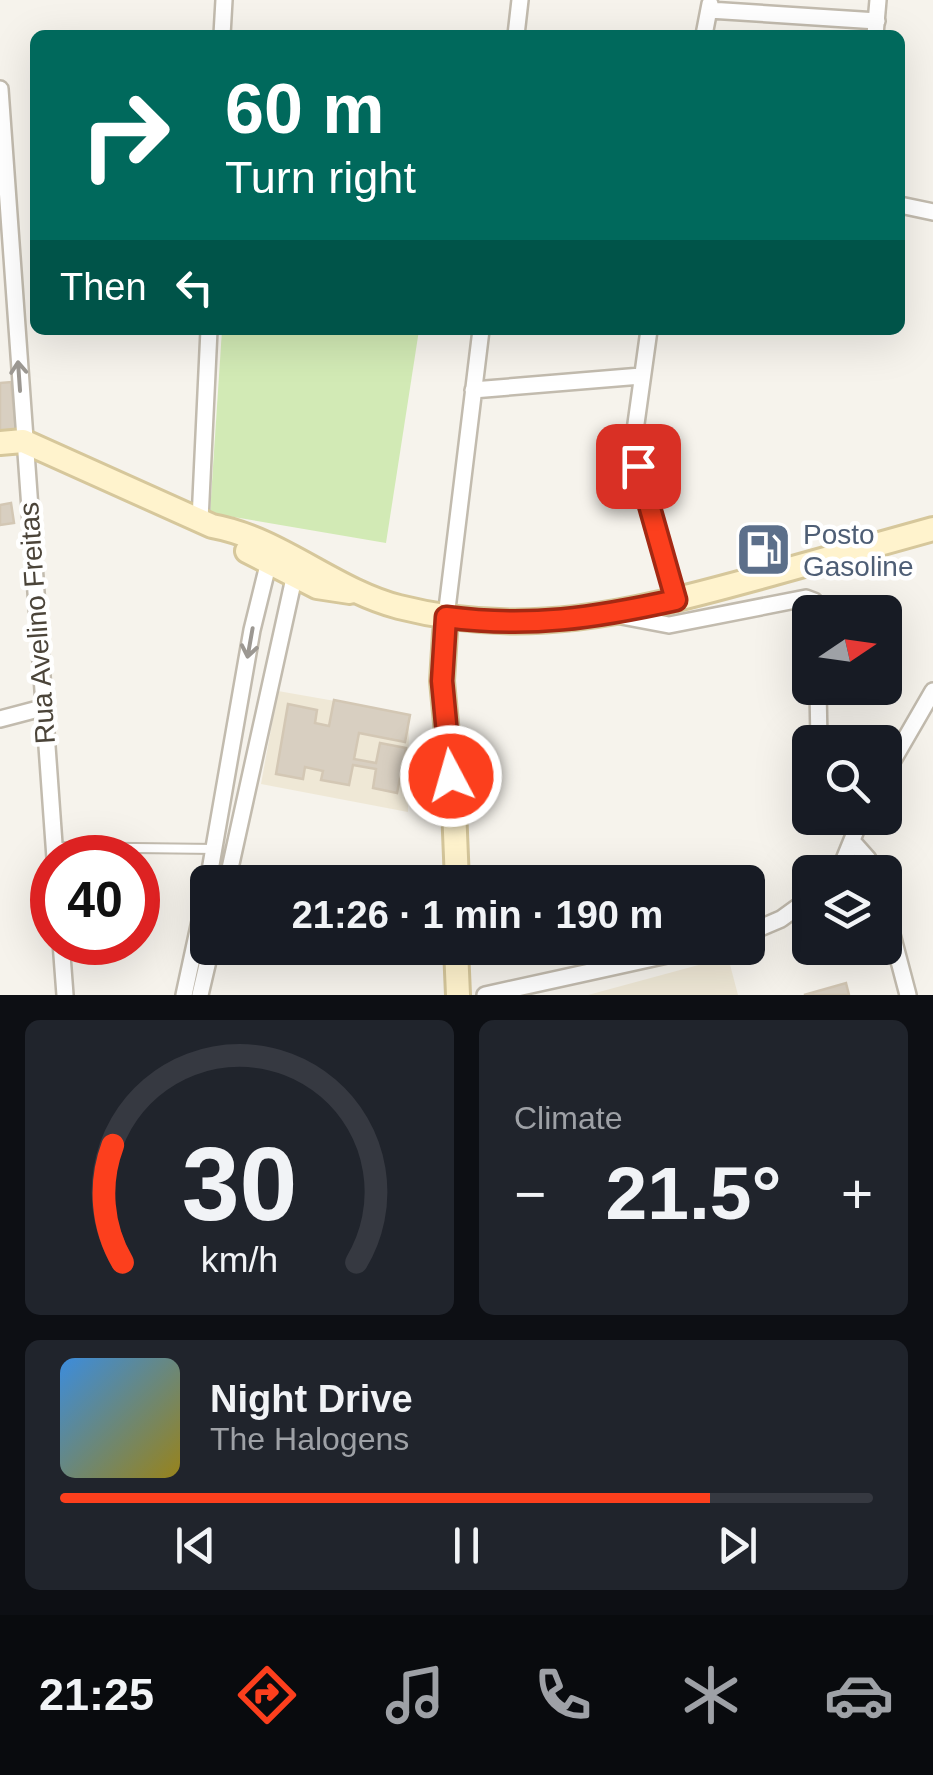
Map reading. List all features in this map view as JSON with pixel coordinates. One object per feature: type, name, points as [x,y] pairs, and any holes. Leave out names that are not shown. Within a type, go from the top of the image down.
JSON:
[{"type":"main road","points":[[12,442],[206,523],[296,568],[330,591],[354,592],[446,617],[536,624],[612,614],[933,529]]},
{"type":"main road","points":[[446,617],[442,681],[456,865]]},
{"type":"main road","points":[[457,965],[458,995]]},
{"type":"street","points":[[222,30],[224,0]]},
{"type":"street","points":[[517,30],[520,0]]},
{"type":"street","points":[[705,30],[710,5],[876,28],[878,0]]},
{"type":"street","name":"Rua Avelino Freitas","points":[[0,94],[12,442],[53,835]]},
{"type":"street","points":[[905,206],[933,212]]},
{"type":"street","points":[[206,523],[209,335]]},
{"type":"street","points":[[446,617],[480,335]]},
{"type":"street","points":[[648,335],[634,438],[638,466],[676,600]]},
{"type":"street","points":[[473,390],[641,376]]},
{"type":"street","points":[[212,865],[252,630],[270,555]]},
{"type":"street","points":[[230,865],[296,568]]},
{"type":"street","points":[[612,614],[670,625],[792,609]]},
{"type":"street","points":[[902,745],[933,692]]},
{"type":"street","points":[[0,719],[42,708]]},
{"type":"street","points":[[222,808],[244,813]]},
{"type":"street","points":[[765,926],[792,911]]},
{"type":"street","points":[[64,965],[66,995]]},
{"type":"street","points":[[184,995],[190,965]]},
{"type":"street","points":[[200,995],[207,965]]},
{"type":"street","points":[[484,995],[621,965]]},
{"type":"street","points":[[900,965],[908,995]]},
{"type":"lane","points":[[160,850],[215,849]]},
{"type":"shaded area","points":[[278,691],[409,714],[408,812],[261,784]]},
{"type":"shaded area","points":[[699,965],[730,965],[738,995],[588,995]]},
{"type":"green space","points":[[222,335],[418,335],[386,543],[210,513]]},
{"type":"building","points":[[11,382],[16,430],[0,432],[0,383]]},
{"type":"building","points":[[11,503],[14,523],[0,525],[0,505]]},
{"type":"building","points":[[334,700],[410,715],[405,742],[359,733],[354,759],[376,763],[380,743],[406,748],[397,793],[373,788],[376,769],[353,765],[349,785],[321,780],[323,771],[305,767],[303,779],[276,774],[288,704],[317,710],[315,723],[329,726]]},
{"type":"building","points":[[846,983],[849,995],[804,995]]},
{"type":"place","name":"Posto Gasoline","points":[[764,550]]},
{"type":"route","points":[[451,776],[442,681],[446,617],[536,624],[676,600],[638,466]]}]
